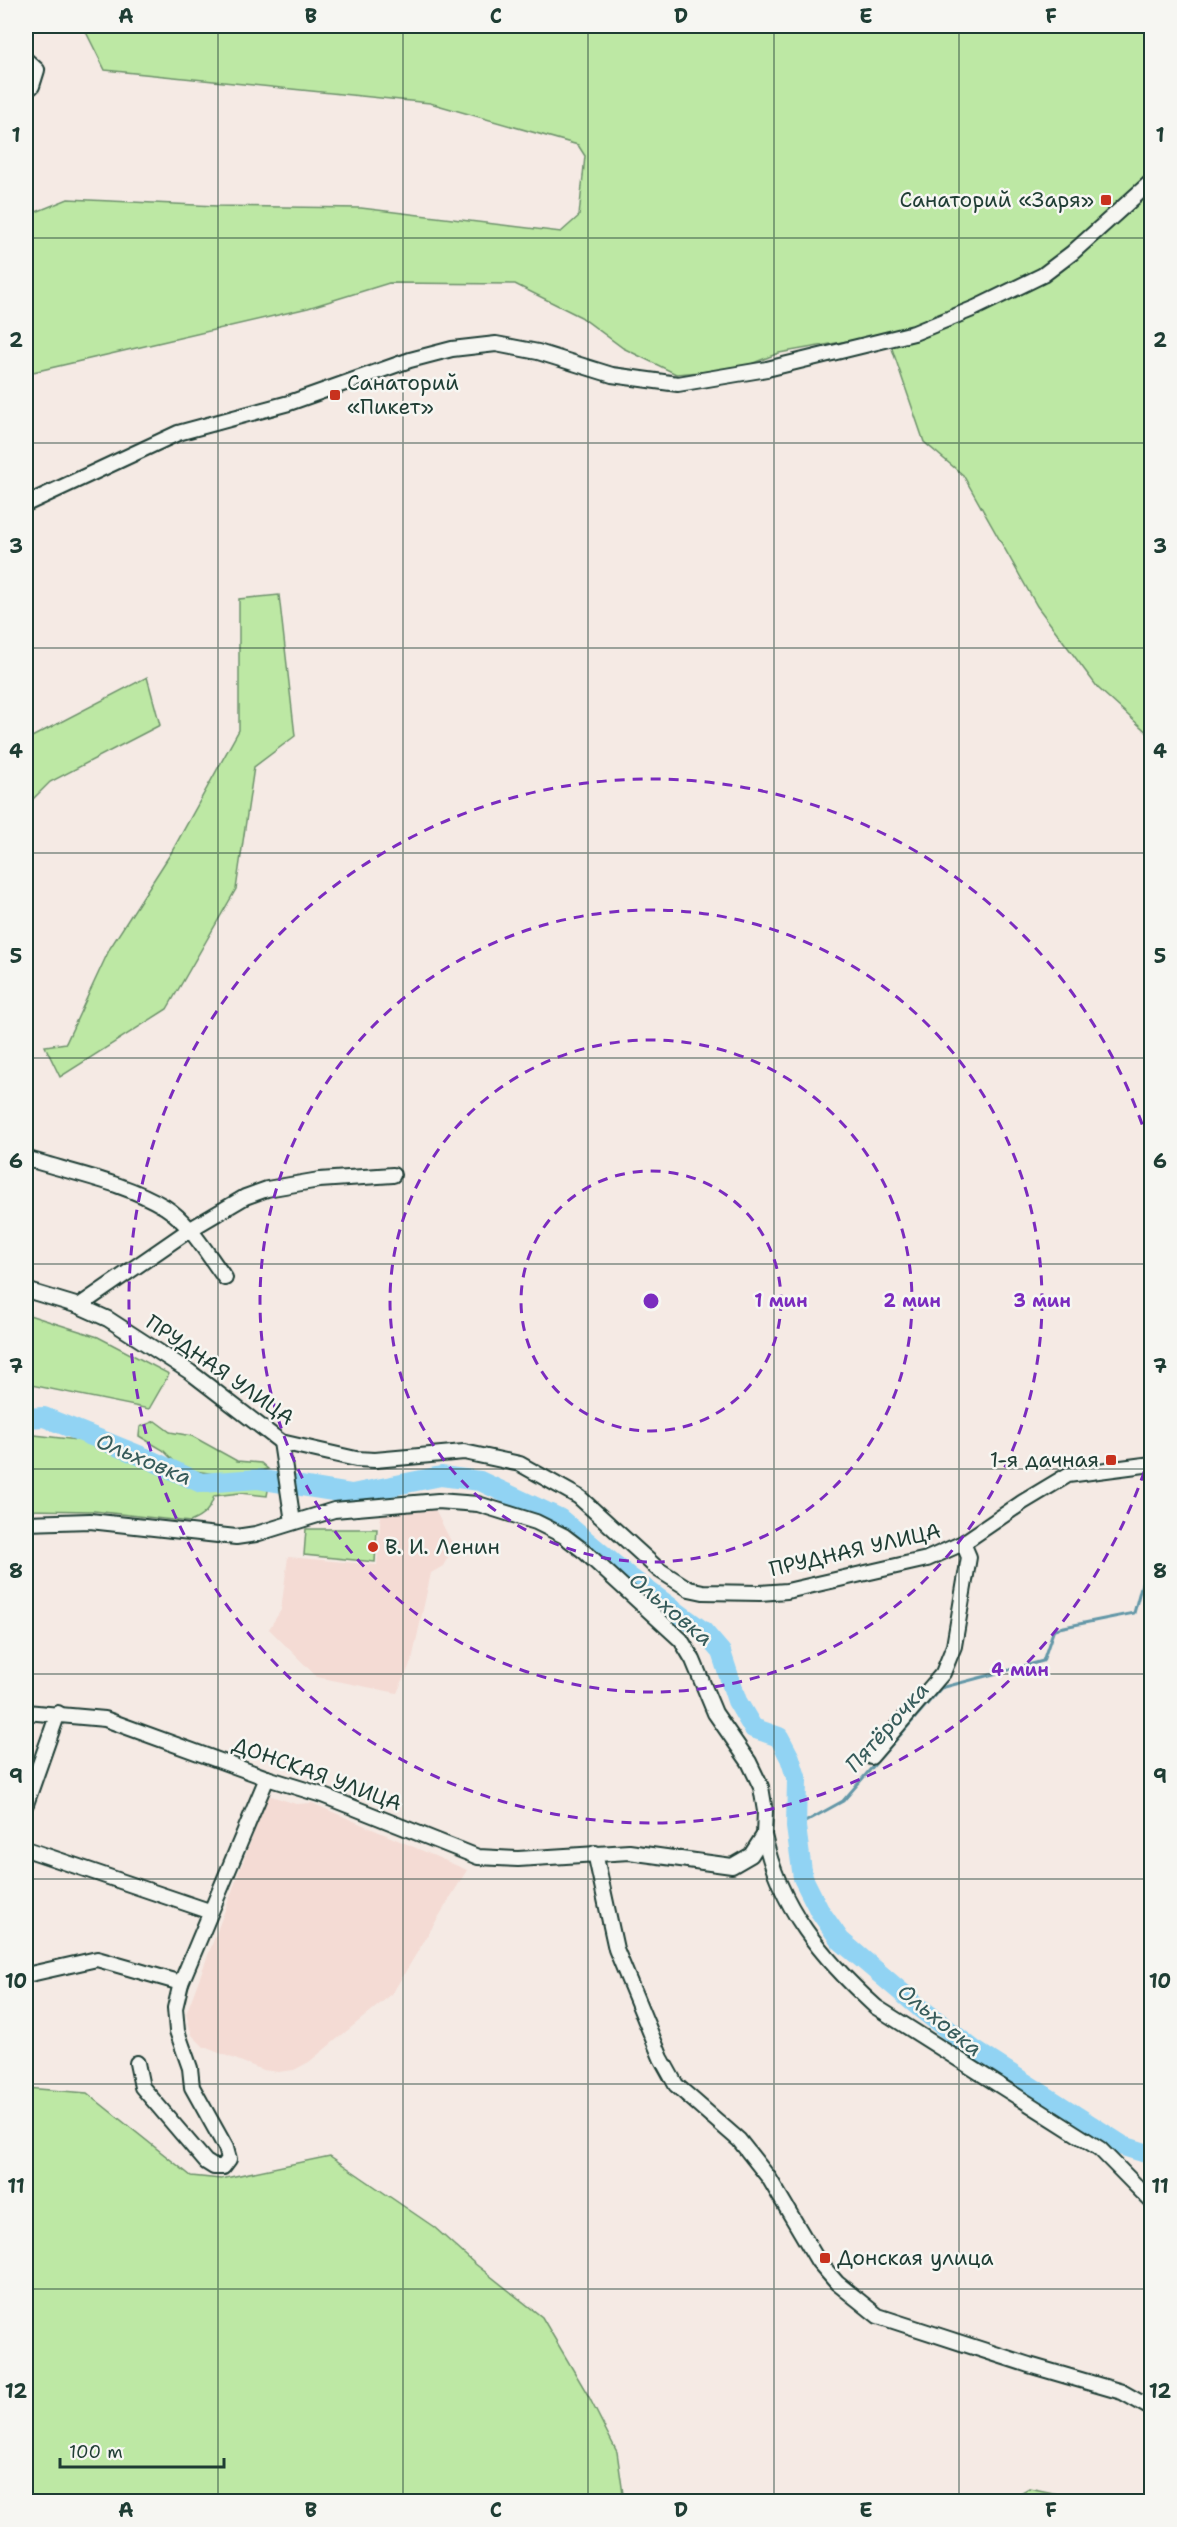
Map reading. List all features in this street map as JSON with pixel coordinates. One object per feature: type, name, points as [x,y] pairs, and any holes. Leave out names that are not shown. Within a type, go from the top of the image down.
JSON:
[{"type":"street","points":[[26,60],[38,70],[32,86],[26,91]]},
{"type":"street","points":[[26,504],[178,433],[289,402],[410,360],[452,349],[496,344],[537,352],[612,375],[678,384],[758,371],[914,333],[975,308],[1043,275],[1087,240],[1152,181]]},
{"type":"street","points":[[26,1158],[119,1186],[166,1208],[189,1230],[225,1278]]},
{"type":"street","points":[[79,1306],[189,1230],[245,1197],[267,1189],[319,1180],[393,1175]]},
{"type":"street","name":"ПРУДНАЯ УЛИЦА","points":[[26,1290],[79,1306],[108,1319],[162,1353],[281,1442],[356,1459],[375,1461],[464,1452],[520,1464],[579,1497],[659,1570],[689,1588],[704,1592],[787,1591],[927,1559],[963,1543],[1068,1475],[1152,1464]]},
{"type":"street","points":[[281,1442],[292,1522]]},
{"type":"street","points":[[26,1523],[90,1521],[236,1537],[334,1510],[438,1501],[489,1507],[536,1522],[564,1536],[585,1552],[681,1640],[693,1660],[715,1713],[749,1762],[761,1787],[765,1810],[764,1835],[771,1869],[787,1902],[817,1947],[845,1979],[876,2007],[1100,2149],[1152,2202]]},
{"type":"street","points":[[871,1757],[943,1673],[954,1646],[969,1557],[963,1543]]},
{"type":"street","name":"ДОНСКАЯ УЛИЦА","points":[[26,1712],[58,1713],[105,1719],[267,1778],[322,1795],[478,1857],[518,1859],[629,1852],[732,1866],[751,1855],[764,1835]]},
{"type":"street","points":[[26,1804],[58,1713]]},
{"type":"street","points":[[137,2063],[142,2087],[207,2163],[214,2167],[223,2167],[229,2159],[226,2148],[192,2087],[190,2068],[177,2031],[175,2008],[180,1983],[267,1778]]},
{"type":"street","points":[[26,1849],[209,1911]]},
{"type":"street","points":[[596,1853],[616,1949],[666,2067],[676,2085],[739,2139],[769,2178],[818,2261],[837,2283],[878,2316],[1029,2365],[1122,2392],[1152,2409]]},
{"type":"street","points":[[26,1975],[97,1959],[180,1983]]},
{"type":"shaded area","points":[[433,1506],[454,1547],[443,1566],[431,1573],[412,1660],[397,1693],[317,1677],[269,1629],[281,1610],[288,1557],[377,1565],[381,1511]]},
{"type":"shaded area","points":[[268,1795],[296,1804],[312,1803],[467,1870],[392,1994],[309,2062],[294,2070],[278,2072],[263,2070],[204,2047],[192,2035],[186,2014]]},
{"type":"green space","points":[[83,26],[1151,26],[1151,736],[1098,688],[1037,606],[963,475],[924,442],[887,334],[779,353],[738,369],[676,374],[623,348],[581,317],[515,284],[389,283],[308,308],[29,373],[26,378],[26,216],[68,199],[217,206],[361,208],[561,232],[579,216],[585,156],[578,145],[430,103],[105,70]]},
{"type":"green space","points":[[279,595],[295,736],[254,767],[236,889],[167,1009],[60,1077],[45,1046],[66,1043],[110,948],[171,853],[239,730],[239,599]]},
{"type":"green space","points":[[147,677],[160,725],[50,782],[26,806],[26,740]]},
{"type":"green space","points":[[26,1314],[98,1337],[169,1374],[149,1409],[26,1384]]},
{"type":"green space","points":[[155,1421],[170,1432],[192,1436],[237,1461],[261,1463],[268,1469],[229,1476],[195,1471],[175,1462],[163,1450],[139,1436],[140,1427]]},
{"type":"green space","points":[[26,1434],[86,1441],[192,1487],[269,1485],[267,1496],[240,1493],[214,1496],[206,1512],[190,1522],[94,1511],[26,1510]]},
{"type":"green space","points":[[306,1529],[377,1529],[375,1562],[304,1555]]},
{"type":"green space","points":[[26,2088],[87,2093],[191,2176],[221,2179],[330,2156],[434,2227],[474,2263],[542,2317],[588,2395],[617,2452],[624,2501],[26,2501]]},
{"type":"green space","points":[[1029,2488],[1092,2501],[1011,2501]]},
{"type":"waterway","name":"Ольховка","points":[[26,1418],[44,1417],[201,1483],[258,1479],[352,1494],[441,1476],[480,1481],[559,1518],[628,1576],[703,1631],[721,1652],[737,1701],[753,1728],[779,1737],[790,1758],[797,1780],[796,1827],[803,1878],[819,1910],[840,1940],[974,2050],[1123,2146],[1152,2155]]},
{"type":"waterway","name":"Пятёрочка","points":[[796,1827],[843,1801],[941,1688],[1043,1661],[1054,1629],[1134,1613],[1152,1546]]},
{"type":"place","name":"Санаторий «Заря»","points":[[1106,200]]},
{"type":"place","name":"Санаторий «Пикет»","points":[[335,395]]},
{"type":"place","name":"1-я дачная","points":[[1111,1460]]},
{"type":"place","name":"В. И. Ленин","points":[[373,1547]]},
{"type":"place","name":"Донская улица","points":[[825,2258]]}]
